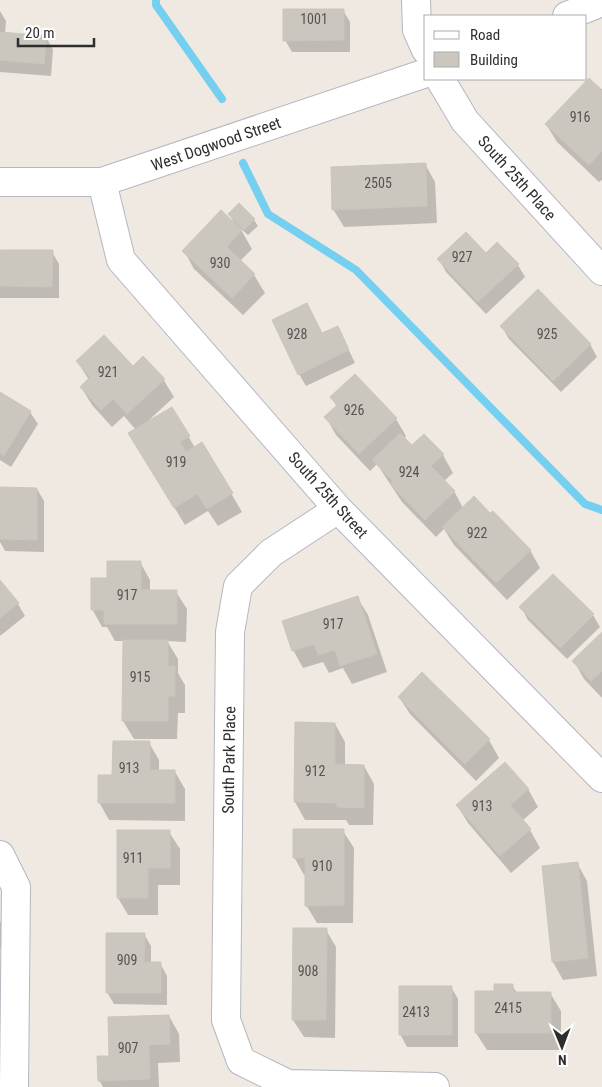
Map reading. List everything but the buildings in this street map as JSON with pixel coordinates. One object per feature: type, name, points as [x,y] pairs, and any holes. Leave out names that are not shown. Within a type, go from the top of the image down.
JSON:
[{"type":"street","points":[[416,0],[417,30],[424,46]]},
{"type":"street","points":[[570,15],[602,2]]},
{"type":"street","name":"West Dogwood Street","points":[[0,182],[102,182],[424,73]]},
{"type":"street","name":"South 25th Place","points":[[441,80],[465,121],[602,272]]},
{"type":"street","name":"South 25th Street","points":[[102,182],[121,260],[338,509],[602,778]]},
{"type":"street","name":"South Park Place","points":[[338,509],[271,553],[238,586],[230,632],[226,1020],[240,1060],[288,1084],[434,1087]]},
{"type":"street","points":[[0,855],[16,887],[14,1087]]},
{"type":"waterway","points":[[156,0],[156,5],[222,99]]},
{"type":"waterway","points":[[243,163],[268,214],[356,270],[585,504],[602,510]]}]
